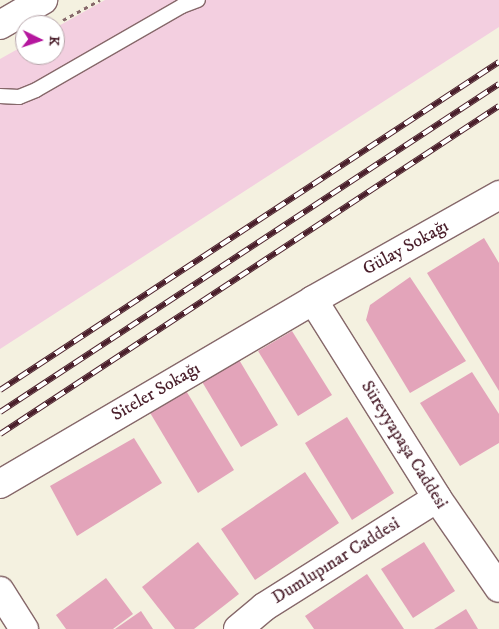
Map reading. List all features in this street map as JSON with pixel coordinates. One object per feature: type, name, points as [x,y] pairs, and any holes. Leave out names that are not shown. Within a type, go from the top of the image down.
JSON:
[{"type":"main road","points":[[0,25],[43,0]]},
{"type":"main road","name":"Gülay Sokağı","points":[[313,300],[499,195]]},
{"type":"main road","name":"Siteler Sokağı","points":[[0,484],[313,300]]},
{"type":"main road","name":"Süreyyapaşa Caddesi","points":[[313,300],[437,498],[499,588]]},
{"type":"main road","name":"Dumlupınar Caddesi","points":[[238,629],[264,607],[437,498]]},
{"type":"main road","points":[[0,591],[24,629]]},
{"type":"lane","points":[[0,96],[19,97],[36,90],[182,6],[198,0]]},
{"type":"path","points":[[65,19],[100,0]]},
{"type":"shaded area","points":[[105,0],[499,0],[499,27],[0,349],[0,59],[15,51],[15,65],[65,65],[65,22]]},
{"type":"building","points":[[484,238],[499,263],[499,391],[427,273]]},
{"type":"building","points":[[410,277],[466,361],[410,393],[366,320],[370,305]]},
{"type":"building","points":[[292,331],[332,395],[298,416],[258,351]]},
{"type":"building","points":[[238,358],[278,425],[241,447],[201,380]]},
{"type":"building","points":[[472,372],[499,414],[499,443],[460,466],[420,403]]},
{"type":"building","points":[[185,389],[234,470],[198,493],[149,411]]},
{"type":"building","points":[[347,417],[394,493],[352,520],[305,443]]},
{"type":"building","points":[[134,438],[162,483],[77,536],[50,486]]},
{"type":"building","points":[[305,472],[339,523],[255,580],[221,529]]},
{"type":"building","points":[[198,542],[239,594],[194,629],[175,629],[142,587]]},
{"type":"building","points":[[424,542],[455,591],[413,618],[381,569]]},
{"type":"building","points":[[367,574],[404,629],[314,629],[305,616]]},
{"type":"building","points":[[106,578],[133,614],[113,629],[66,629],[56,615]]},
{"type":"building","points":[[466,609],[478,629],[434,629]]},
{"type":"building","points":[[141,611],[153,629],[115,629]]},
{"type":"railway","points":[[0,390],[499,62]]},
{"type":"railway","points":[[0,412],[499,84]]},
{"type":"railway","points":[[0,434],[499,106]]}]
